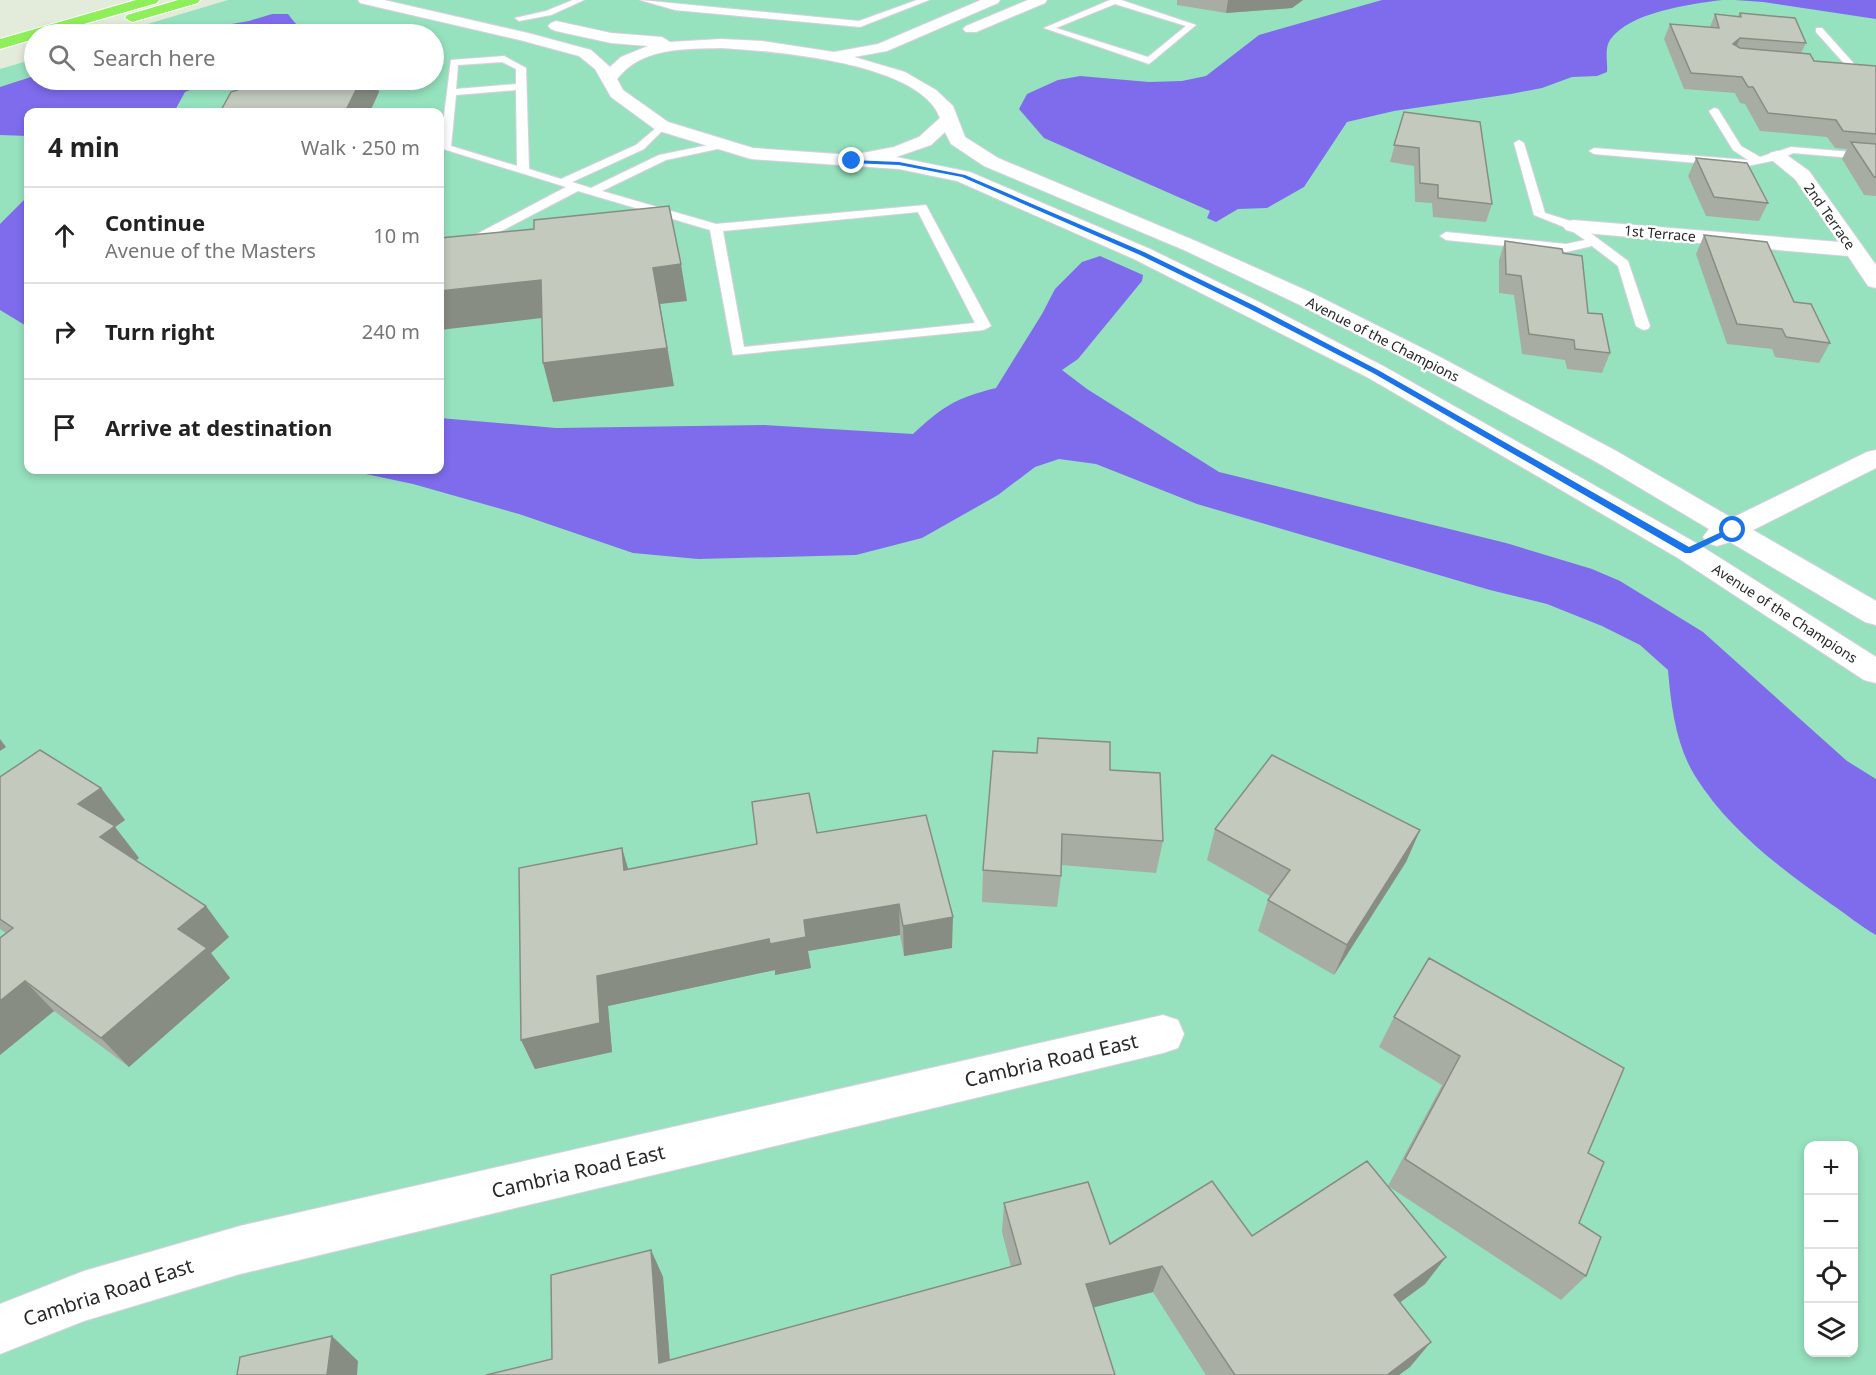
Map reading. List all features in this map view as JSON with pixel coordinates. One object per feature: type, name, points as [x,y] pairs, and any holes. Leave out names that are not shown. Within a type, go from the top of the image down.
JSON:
[{"type":"main road","points":[[69,24],[152,0]]},
{"type":"main road","points":[[112,24],[193,0]]},
{"type":"main road","points":[[0,44],[24,37]]},
{"type":"main road","points":[[0,58],[24,51]]},
{"type":"street","points":[[365,0],[524,36],[585,53],[601,66],[617,93],[662,126],[751,153],[852,161],[899,152],[926,141],[949,119]]},
{"type":"street","points":[[513,17],[612,38],[643,42],[773,47],[831,56],[881,48],[993,0]]},
{"type":"street","points":[[953,37],[1040,0]]},
{"type":"street","points":[[608,80],[627,59],[650,51],[694,43]]},
{"type":"street","name":"Avenue of the Champions","points":[[831,56],[902,70],[944,105],[957,140],[991,162],[1191,246],[1429,361],[1589,447],[1876,615]]},
{"type":"street","name":"2nd Terrace","points":[[1768,159],[1802,175],[1876,281]]},
{"type":"street","name":"Avenue of the Champions","points":[[852,161],[899,163],[963,176],[1142,254],[1253,308],[1376,372],[1688,551],[1876,672]]},
{"type":"street","name":"1st Terrace","points":[[1573,226],[1854,250]]},
{"type":"street","points":[[1688,551],[1876,458]]},
{"type":"street","name":"Cambria Road East","points":[[0,1329],[84,1296],[240,1250],[1163,1034]]},
{"type":"lane","points":[[513,17],[548,13],[580,0]]},
{"type":"lane","points":[[644,0],[675,7],[860,24],[925,0]]},
{"type":"lane","points":[[1116,0],[1192,25],[1149,61],[1048,28],[1116,0]]},
{"type":"lane","points":[[1819,30],[1853,68]]},
{"type":"lane","points":[[444,125],[454,62],[504,59],[521,68],[523,172]]},
{"type":"lane","points":[[1842,67],[1864,67]]},
{"type":"lane","points":[[451,92],[521,87]]},
{"type":"lane","points":[[1714,111],[1737,148],[1768,159]]},
{"type":"lane","points":[[561,183],[640,147],[662,126]]},
{"type":"lane","points":[[444,144],[445,148],[716,228],[922,208],[984,326],[738,352],[716,228]]},
{"type":"lane","points":[[1520,144],[1540,215],[1573,226],[1624,264],[1643,326]]},
{"type":"lane","points":[[591,192],[663,157],[723,145]]},
{"type":"lane","points":[[1594,151],[1743,164],[1768,159],[1791,150],[1876,158]]},
{"type":"lane","points":[[444,248],[463,246],[576,188]]},
{"type":"lane","points":[[1446,236],[1566,248],[1595,242]]},
{"type":"green space","points":[[228,0],[1876,0],[1876,1375],[0,1375],[0,69],[24,62],[24,90],[444,90],[444,24],[148,24]]},
{"type":"shaded area","points":[[1382,0],[1722,0],[1662,11],[1631,22],[1610,40],[1607,51],[1607,72],[1597,76],[1572,77],[1542,88],[1394,111],[1347,122],[1304,187],[1267,208],[1238,209],[1216,222],[1207,218],[1210,211],[1044,138],[1019,109],[1027,94],[1058,80],[1080,76],[1149,82],[1182,81],[1206,76],[1259,35]]},
{"type":"shaded area","points":[[1735,0],[1876,0],[1876,19],[1763,2]]},
{"type":"shaded area","points":[[272,14],[288,14],[297,24],[231,24]]},
{"type":"shaded area","points":[[24,79],[24,90],[190,90],[185,92],[176,108],[24,108],[24,136],[0,135],[0,87]]},
{"type":"shaded area","points":[[24,200],[24,325],[0,310],[0,224]]},
{"type":"shaded area","points":[[1100,256],[1143,275],[1142,281],[1078,359],[1062,370],[1087,389],[1219,472],[1506,543],[1592,569],[1620,581],[1703,632],[1847,761],[1876,779],[1876,935],[1812,891],[1757,847],[1739,831],[1708,795],[1695,776],[1683,751],[1673,711],[1668,670],[1640,645],[1602,626],[1547,604],[1490,590],[1197,504],[1096,464],[1059,459],[1035,467],[998,495],[922,538],[856,555],[698,559],[633,553],[519,514],[413,484],[366,474],[444,474],[444,418],[556,428],[764,425],[913,434],[951,404],[970,395],[996,388],[1055,289],[1082,262]]},
{"type":"building","points":[[1740,13],[1795,18],[1806,43],[1740,38],[1733,44],[1740,48],[1810,54],[1814,61],[1876,66],[1876,134],[1843,131],[1836,120],[1768,113],[1753,87],[1748,87],[1742,77],[1691,73],[1670,24],[1719,28],[1715,14],[1741,17]]},
{"type":"building","points":[[237,90],[356,90],[347,108],[222,108],[231,92]]},
{"type":"building","points":[[1404,112],[1480,122],[1492,204],[1438,198],[1438,185],[1420,183],[1419,148],[1394,145]]},
{"type":"building","points":[[1851,142],[1876,144],[1876,177],[1874,177]]},
{"type":"building","points":[[1696,158],[1747,163],[1768,203],[1714,197]]},
{"type":"building","points":[[669,206],[681,264],[653,268],[667,348],[543,363],[541,280],[444,291],[444,238],[534,229],[534,220]]},
{"type":"building","points":[[1704,235],[1767,242],[1794,302],[1811,304],[1830,343],[1786,337],[1782,329],[1737,324]]},
{"type":"building","points":[[1505,241],[1562,249],[1563,253],[1582,256],[1588,313],[1602,314],[1610,353],[1575,349],[1574,340],[1529,334],[1521,276],[1506,274]]},
{"type":"building","points":[[1038,738],[1110,742],[1110,770],[1160,773],[1163,841],[1062,834],[1061,876],[983,870],[993,751],[1037,753]]},
{"type":"building","points":[[40,750],[101,788],[78,804],[115,826],[100,837],[206,906],[178,929],[207,948],[101,1038],[25,981],[0,1001],[0,938],[13,928],[0,919],[0,777]]},
{"type":"building","points":[[1272,755],[1420,830],[1347,945],[1268,900],[1290,870],[1215,829]]},
{"type":"building","points":[[809,793],[817,833],[926,815],[953,917],[903,926],[899,904],[804,920],[806,937],[770,944],[769,939],[597,976],[600,1023],[521,1040],[519,868],[622,848],[624,870],[757,844],[752,802]]},
{"type":"building","points":[[1429,958],[1624,1068],[1588,1153],[1604,1162],[1579,1223],[1601,1237],[1586,1276],[1405,1159],[1460,1056],[1394,1017]]},
{"type":"building","points":[[1367,1161],[1446,1257],[1394,1295],[1431,1342],[1387,1375],[1235,1375],[1162,1266],[1086,1284],[1115,1375],[486,1375],[552,1359],[551,1275],[651,1250],[659,1363],[1021,1264],[1004,1203],[1088,1182],[1110,1244],[1212,1181],[1252,1236]]},
{"type":"building","points":[[332,1336],[327,1375],[237,1375],[240,1357]]},
{"type":"route","points":[[852,161],[899,163],[963,176],[1142,254],[1376,372],[1688,551],[1733,530]]}]
